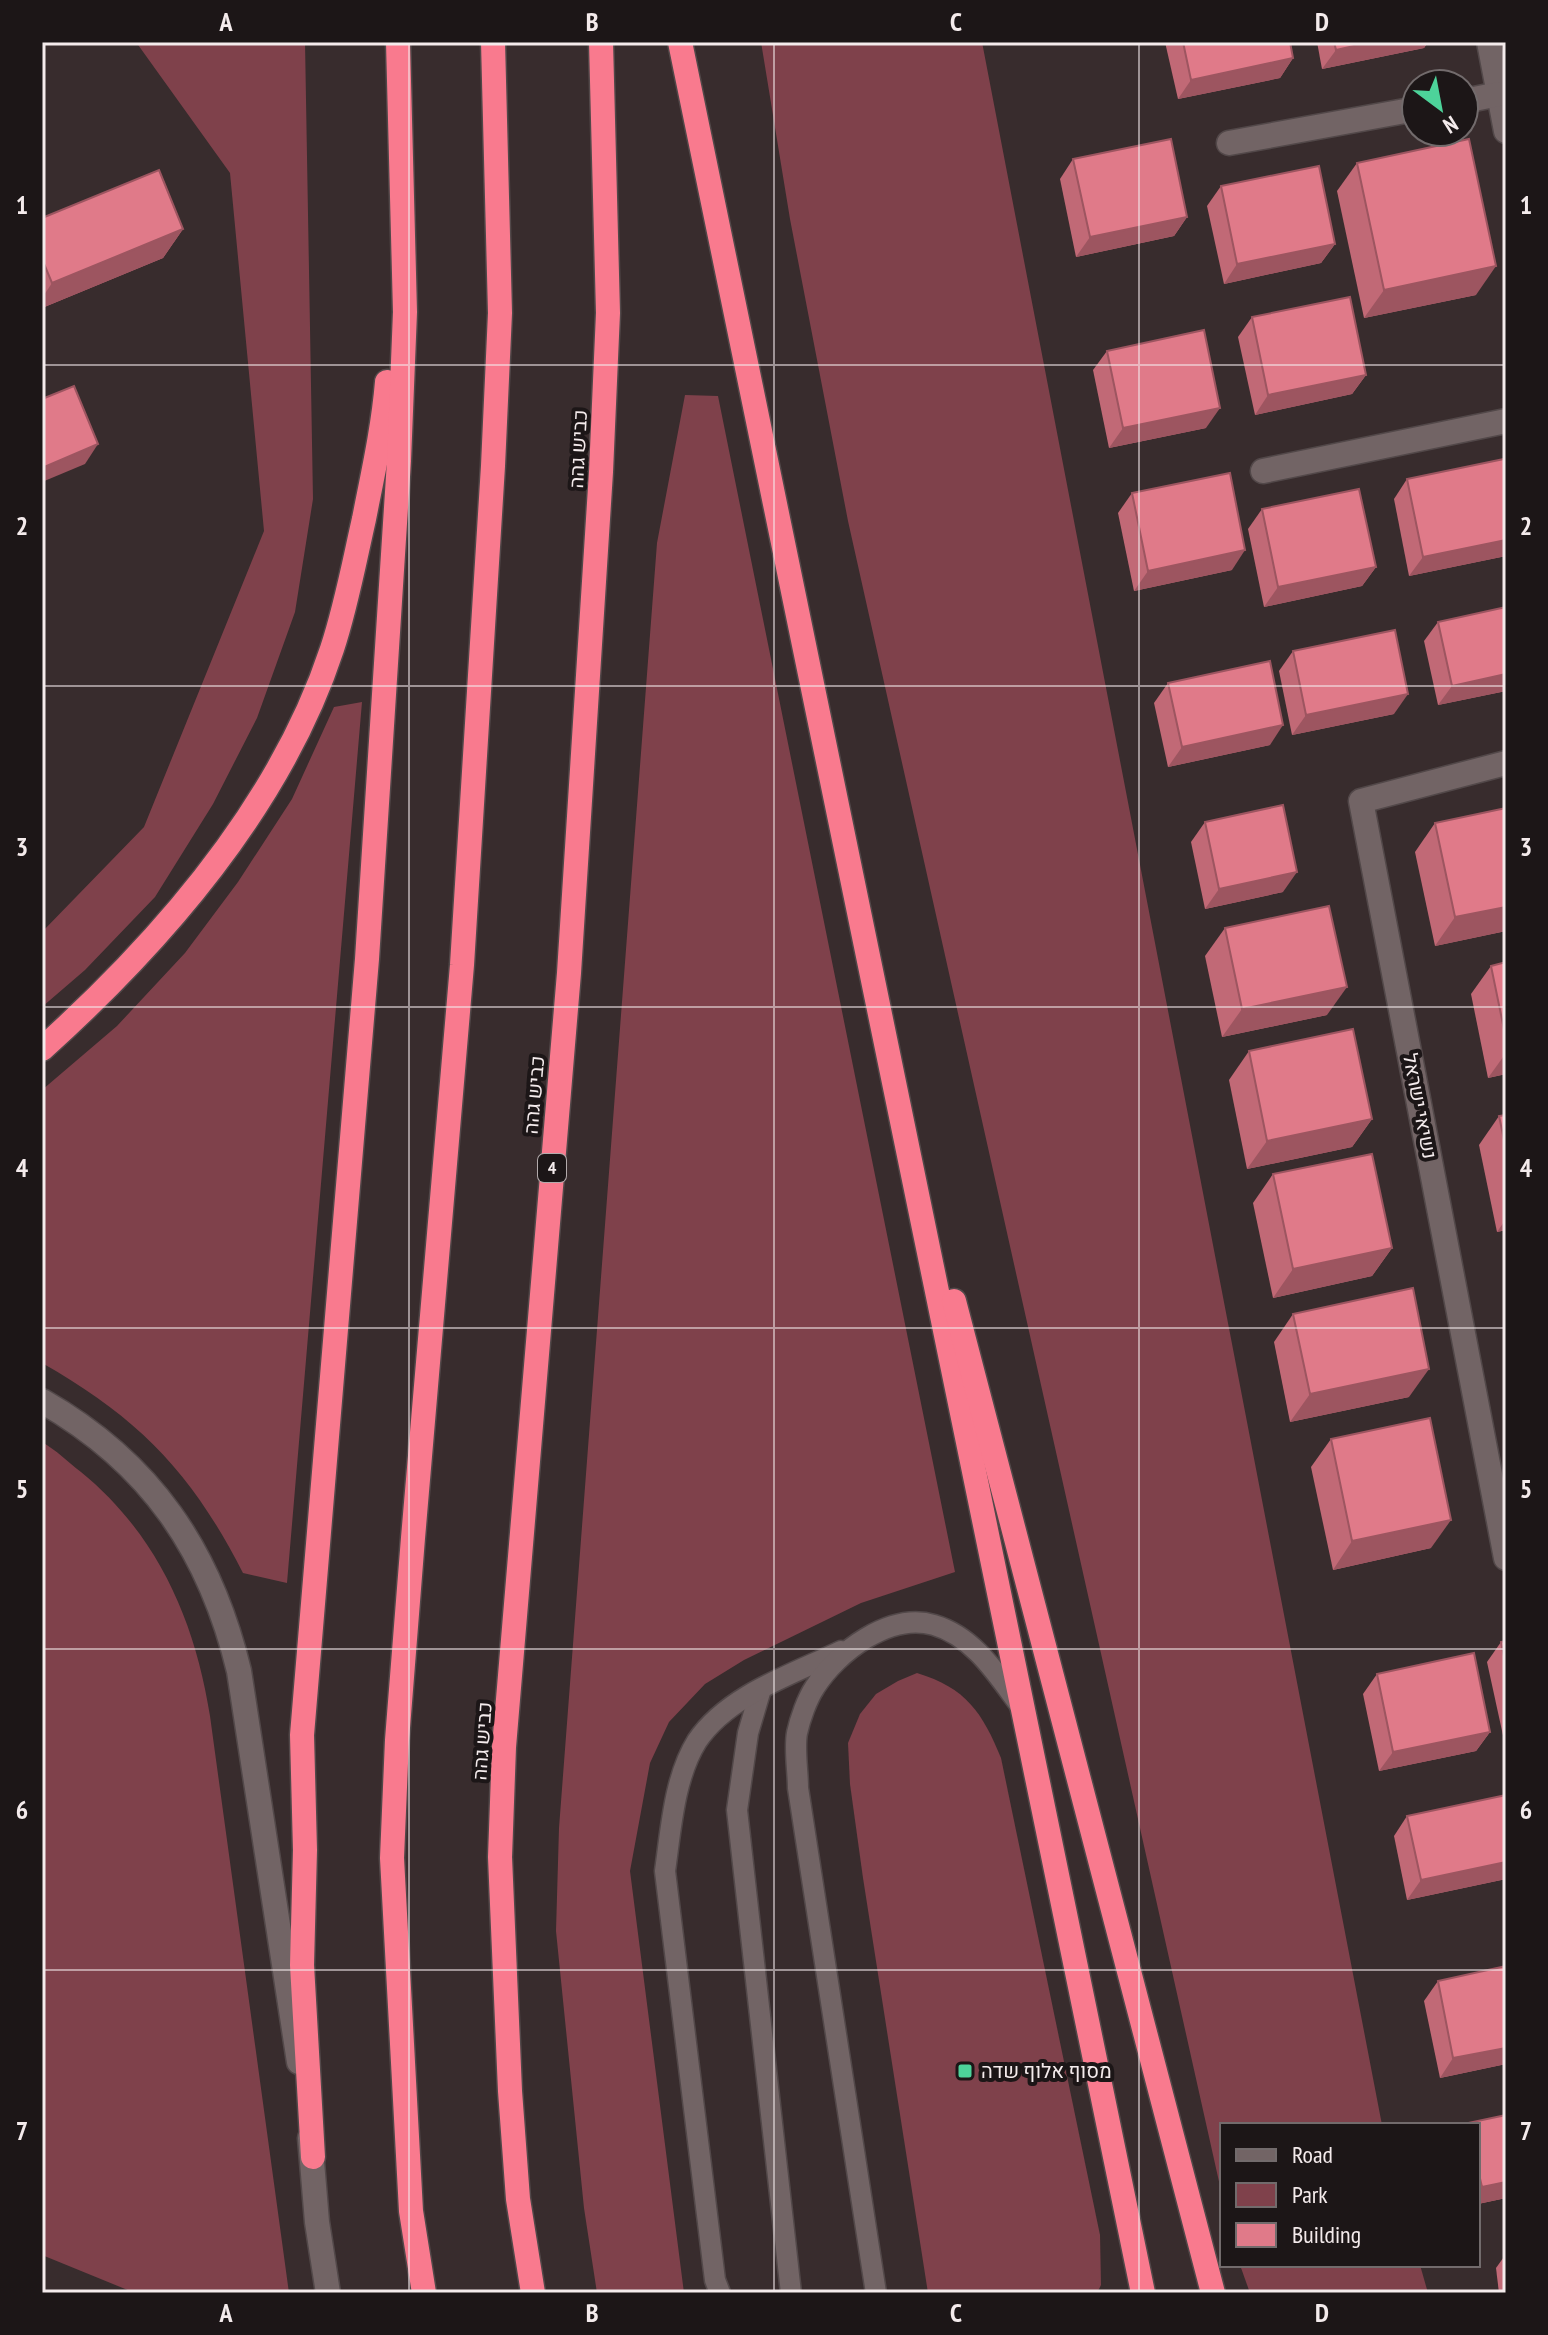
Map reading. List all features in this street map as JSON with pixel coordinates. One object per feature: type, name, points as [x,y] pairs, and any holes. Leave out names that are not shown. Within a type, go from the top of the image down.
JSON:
[{"type":"highway","points":[[313,2157],[302,1965],[305,1850],[302,1735],[367,959],[399,461],[405,312],[398,42]]},
{"type":"highway","points":[[424,2293],[411,2211],[392,1858],[397,1740],[462,965],[493,466],[500,313],[493,42]]},
{"type":"highway","name":"כביש גהה","points":[[533,2293],[518,2199],[500,1857],[504,1747],[569,973],[601,472],[608,313],[601,42]]},
{"type":"highway","points":[[680,42],[1142,2291]]},
{"type":"highway","points":[[42,1049],[145,951],[210,871],[269,784],[321,678],[332,650],[353,569],[383,429],[403,172]]},
{"type":"highway","points":[[883,1030],[1213,2293]]},
{"type":"street","points":[[1489,42],[1506,131]]},
{"type":"street","points":[[1480,98],[1499,94]]},
{"type":"street","points":[[1229,143],[1400,112]]},
{"type":"street","points":[[1263,471],[1506,421]]},
{"type":"street","name":"נשיאי ישראל","points":[[1506,763],[1361,801],[1506,1558]]},
{"type":"street","points":[[42,1401],[69,1416],[133,1468],[158,1498],[194,1550],[228,1626],[239,1671],[313,2157],[317,2222],[328,2293]]},
{"type":"lane","points":[[720,2293],[715,2280],[665,1871],[683,1773],[698,1741],[726,1711],[761,1689],[875,1634],[904,1624],[933,1625],[968,1643],[988,1662],[1022,1708]]},
{"type":"lane","points":[[875,1634],[842,1655],[814,1688],[797,1734],[798,1788],[876,2293]]},
{"type":"lane","points":[[761,1689],[748,1733],[737,1810],[791,2293]]},
{"type":"green space","points":[[136,42],[305,42],[313,499],[295,612],[257,718],[213,804],[155,897],[85,970],[42,1007],[42,932],[144,827],[264,531],[230,173]]},
{"type":"green space","points":[[761,42],[982,42],[1382,2123],[1220,2123],[1220,2186],[848,521],[790,219]]},
{"type":"green space","points":[[685,395],[718,396],[955,1572],[861,1603],[744,1660],[705,1684],[669,1722],[650,1763],[630,1871],[684,2293],[597,2293],[584,2208],[556,1931],[559,1828],[657,543]]},
{"type":"green space","points":[[362,702],[287,1583],[243,1573],[204,1506],[160,1451],[107,1405],[42,1363],[42,1090],[117,1026],[185,953],[238,882],[292,799],[334,707]]},
{"type":"green space","points":[[42,1442],[108,1496],[131,1523],[168,1581],[194,1646],[210,1716],[289,2293],[135,2293],[42,2255]]},
{"type":"green space","points":[[917,1673],[948,1686],[970,1704],[987,1727],[1001,1758],[1100,2235],[1101,2285],[1097,2293],[928,2293],[863,1878],[850,1784],[848,1743],[860,1714],[876,1694]]},
{"type":"green space","points":[[1241,2267],[1421,2267],[1428,2293],[1250,2293]]},
{"type":"building","points":[[1183,42],[1290,42],[1293,58],[1191,80]]},
{"type":"building","points":[[1334,42],[1372,42],[1336,50]]},
{"type":"building","points":[[1171,139],[1187,217],[1090,237],[1073,159]]},
{"type":"building","points":[[1427,148],[1471,148],[1496,266],[1384,290],[1357,163]]},
{"type":"building","points":[[1319,166],[1335,244],[1237,264],[1221,186]]},
{"type":"building","points":[[159,170],[183,229],[52,283],[42,259],[42,218]]},
{"type":"building","points":[[1350,297],[1366,375],[1268,395],[1252,317]]},
{"type":"building","points":[[1204,330],[1220,408],[1123,428],[1107,351]]},
{"type":"building","points":[[74,386],[98,444],[42,468],[42,399]]},
{"type":"building","points":[[1504,459],[1506,540],[1423,557],[1407,479]]},
{"type":"building","points":[[1230,473],[1245,550],[1148,571],[1132,493]]},
{"type":"building","points":[[1359,489],[1376,567],[1278,587],[1262,509]]},
{"type":"building","points":[[1506,607],[1506,674],[1452,686],[1438,622]]},
{"type":"building","points":[[1395,630],[1408,694],[1306,715],[1293,651]]},
{"type":"building","points":[[1270,661],[1283,725],[1182,747],[1168,683]]},
{"type":"building","points":[[1283,805],[1297,872],[1219,889],[1205,822]]},
{"type":"building","points":[[1506,808],[1506,907],[1455,917],[1435,823]]},
{"type":"building","points":[[1329,906],[1347,987],[1242,1009],[1225,928]]},
{"type":"building","points":[[1506,962],[1506,1039],[1491,966]]},
{"type":"building","points":[[1353,1029],[1372,1119],[1267,1141],[1249,1051]]},
{"type":"building","points":[[1506,1115],[1506,1149],[1499,1116]]},
{"type":"building","points":[[1372,1154],[1392,1248],[1293,1269],[1273,1174]]},
{"type":"building","points":[[1413,1288],[1429,1369],[1310,1394],[1293,1314]]},
{"type":"building","points":[[1430,1418],[1451,1520],[1352,1541],[1331,1439]]},
{"type":"building","points":[[1506,1641],[1506,1666],[1501,1642]]},
{"type":"building","points":[[1474,1653],[1490,1732],[1393,1752],[1377,1674]]},
{"type":"building","points":[[1506,1795],[1506,1862],[1421,1880],[1407,1816]]},
{"type":"building","points":[[1506,1966],[1506,2048],[1453,2058],[1438,1981]]},
{"type":"building","points":[[1506,2115],[1506,2182],[1482,2187],[1480,2123],[1468,2123]]},
{"type":"place","name":"מסוף אלוף שדה","points":[[965,2071]]}]
